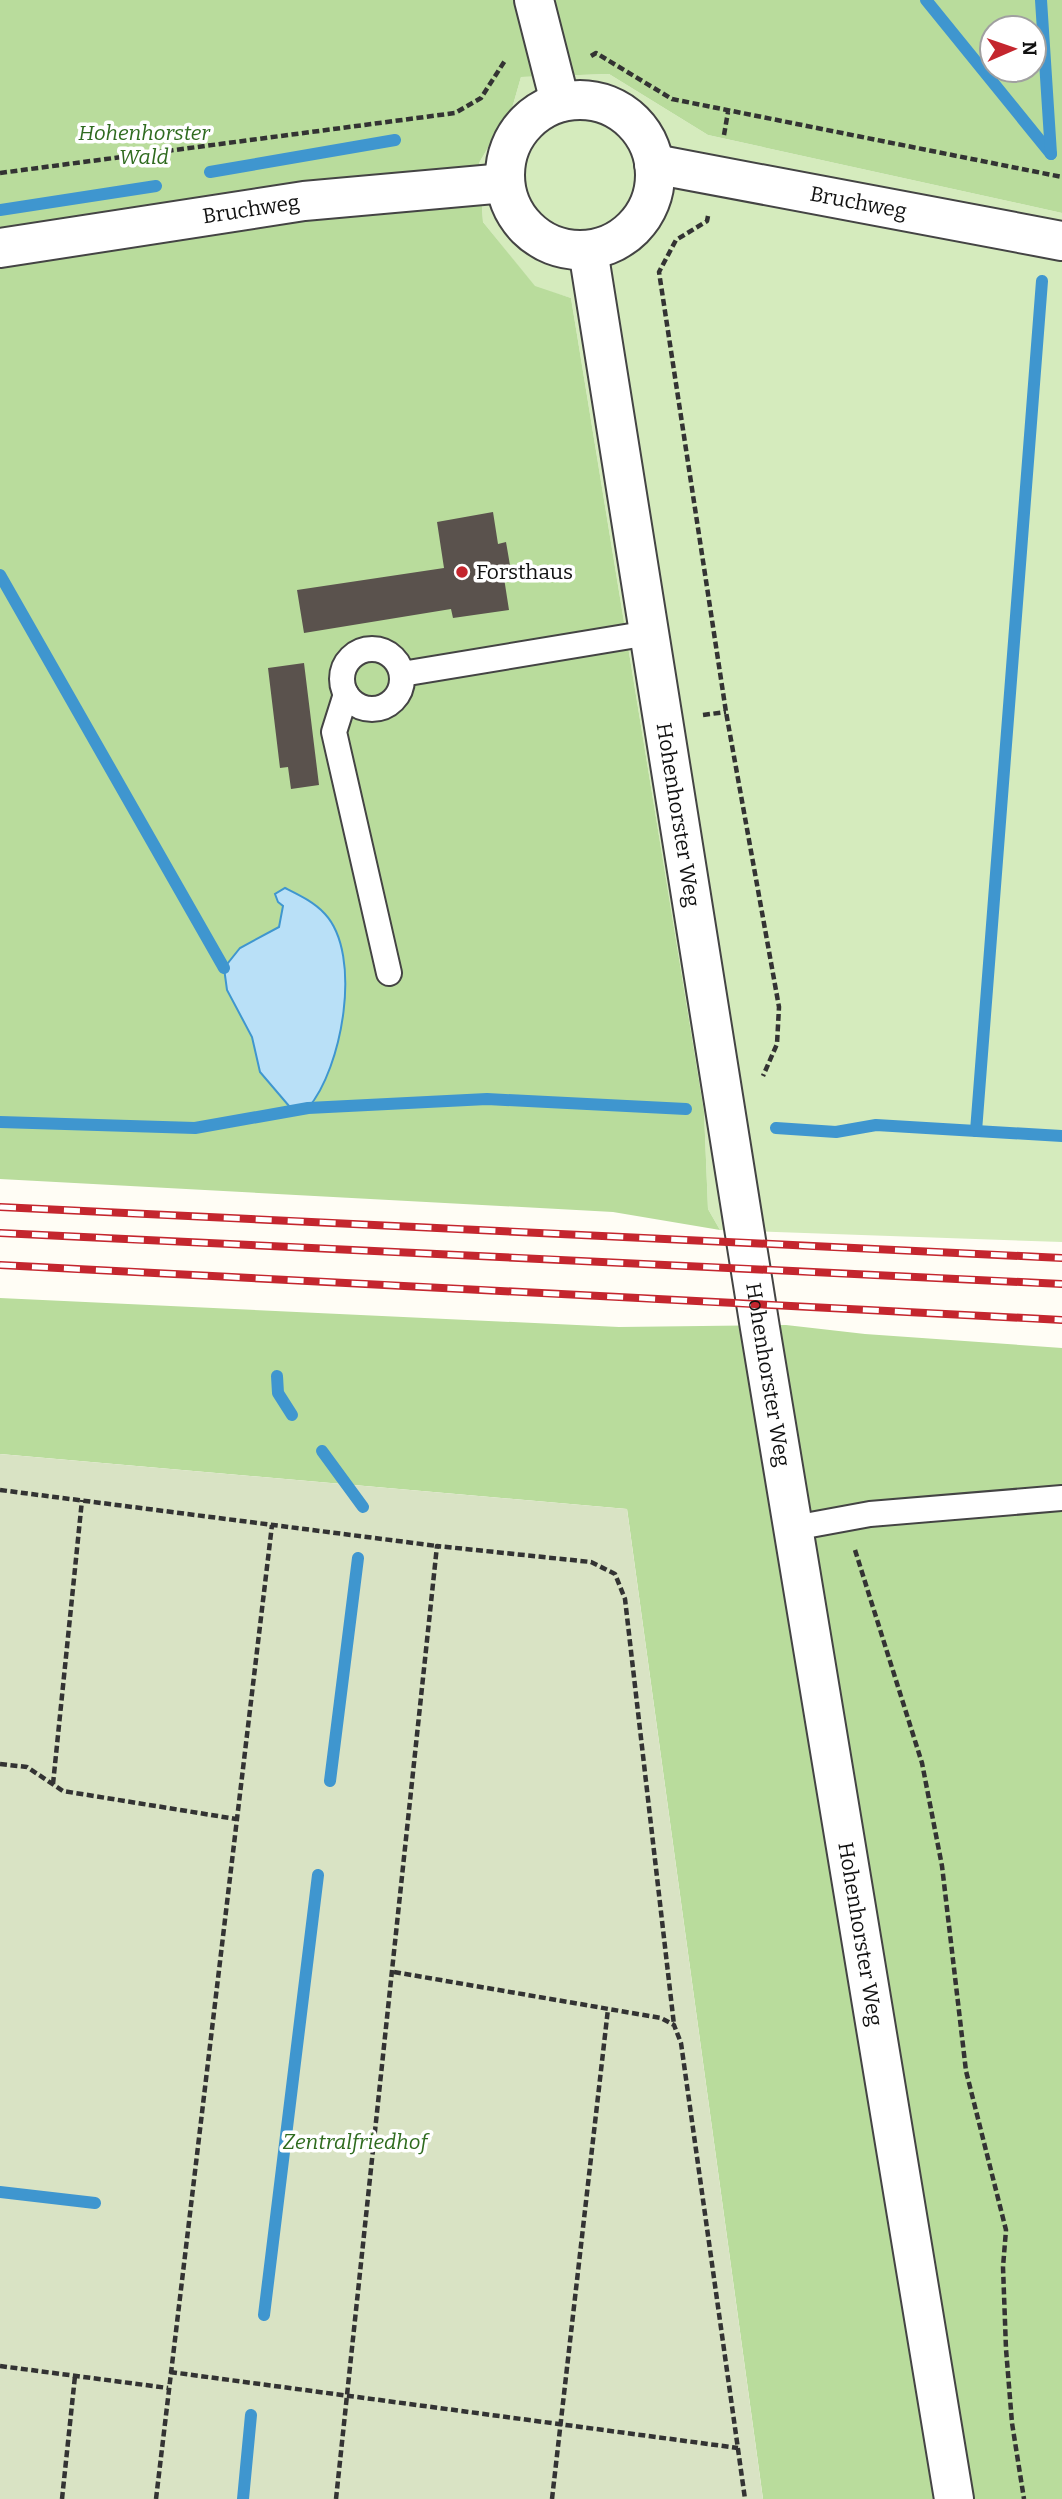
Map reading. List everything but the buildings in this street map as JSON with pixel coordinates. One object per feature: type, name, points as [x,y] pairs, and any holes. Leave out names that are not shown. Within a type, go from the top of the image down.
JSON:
[{"type":"street","points":[[534,0],[559,102]]},
{"type":"street","points":[[596,100],[612,106],[640,130],[654,164],[652,194],[639,221],[625,235],[607,245],[588,250],[565,249],[542,241],[524,226],[510,206],[505,183],[505,162],[512,142],[523,124],[540,110],[559,102],[596,100]]},
{"type":"street","name":"Bruchweg","points":[[654,164],[1062,241]]},
{"type":"street","name":"Bruchweg","points":[[0,248],[304,201],[505,183]]},
{"type":"street","name":"Hohenhorster Weg","points":[[588,250],[954,2499]]},
{"type":"lane","points":[[402,674],[649,633]]},
{"type":"lane","points":[[346,694],[362,707],[382,708],[398,695],[402,674],[393,657],[385,652],[367,649],[358,652],[346,666],[343,675],[346,694],[334,732],[389,973]]},
{"type":"lane","points":[[794,1528],[844,1519],[1062,1498]]},
{"type":"path","points":[[0,173],[455,113],[481,98],[508,55],[523,61],[586,58],[596,53],[671,99],[1062,177]]},
{"type":"path","points":[[728,112],[707,221],[676,240],[659,272],[726,712],[779,1007],[777,1044],[761,1082]]},
{"type":"path","points":[[0,1490],[437,1546],[591,1562],[615,1574],[625,1599],[674,2025],[681,2043],[745,2499]]},
{"type":"path","points":[[53,1784],[82,1500]]},
{"type":"path","points":[[844,1519],[922,1763],[942,1866],[966,2071],[1006,2230],[1003,2267],[1006,2349],[1012,2423],[1024,2499]]},
{"type":"path","points":[[156,2499],[272,1525]]},
{"type":"path","points":[[336,2499],[394,1972],[437,1546]]},
{"type":"path","points":[[0,1764],[27,1767],[63,1791],[236,1819]]},
{"type":"path","points":[[394,1972],[662,2018],[674,2025]]},
{"type":"path","points":[[552,2499],[608,2009]]},
{"type":"path","points":[[0,2366],[168,2388]]},
{"type":"path","points":[[170,2372],[738,2448]]},
{"type":"path","points":[[62,2499],[75,2376]]},
{"type":"green space","name":"Hohenhorster Wald","points":[[0,0],[1062,0],[1062,213],[708,135],[609,74],[521,77],[513,105],[479,163],[483,222],[535,286],[571,298],[704,1111],[708,1209],[720,1230],[613,1212],[0,1179]]},
{"type":"green space","points":[[609,74],[708,135],[1062,213],[1062,1242],[720,1230],[708,1209],[704,1111],[571,298],[535,287],[483,222],[479,163],[513,105],[521,77]]},
{"type":"green space","points":[[0,1298],[619,1327],[786,1325],[865,1334],[1062,1348],[1062,2499],[763,2499],[627,1509],[0,1454]]},
{"type":"green space","name":"Zentralfriedhof","points":[[0,1454],[627,1509],[763,2499],[0,2499]]},
{"type":"water","points":[[285,888],[311,902],[325,914],[337,933],[343,956],[344,1012],[338,1040],[320,1090],[308,1108],[289,1106],[260,1072],[252,1037],[227,990],[224,968],[240,948],[279,927],[283,906],[275,894]]},
{"type":"waterway","points":[[926,0],[1051,154]]},
{"type":"waterway","points":[[1041,0],[1051,154]]},
{"type":"waterway","points":[[210,172],[395,140]]},
{"type":"waterway","points":[[0,210],[156,186]]},
{"type":"waterway","points":[[976,1131],[1042,281]]},
{"type":"waterway","points":[[0,575],[224,968]]},
{"type":"waterway","points":[[0,1122],[195,1128],[308,1108],[487,1099],[686,1109]]},
{"type":"waterway","points":[[776,1128],[836,1132],[876,1125],[1062,1136]]},
{"type":"waterway","points":[[277,1376],[278,1393],[292,1415]]},
{"type":"waterway","points":[[322,1451],[363,1507]]},
{"type":"waterway","points":[[330,1781],[358,1558]]},
{"type":"waterway","points":[[264,2315],[318,1875]]},
{"type":"waterway","points":[[0,2192],[95,2203]]},
{"type":"waterway","points":[[243,2499],[251,2415]]},
{"type":"railway","points":[[0,1207],[1062,1258]]},
{"type":"railway","points":[[0,1233],[1062,1284]]},
{"type":"railway","points":[[0,1265],[1062,1320]]},
{"type":"place","name":"Forsthaus","points":[[462,572]]}]
